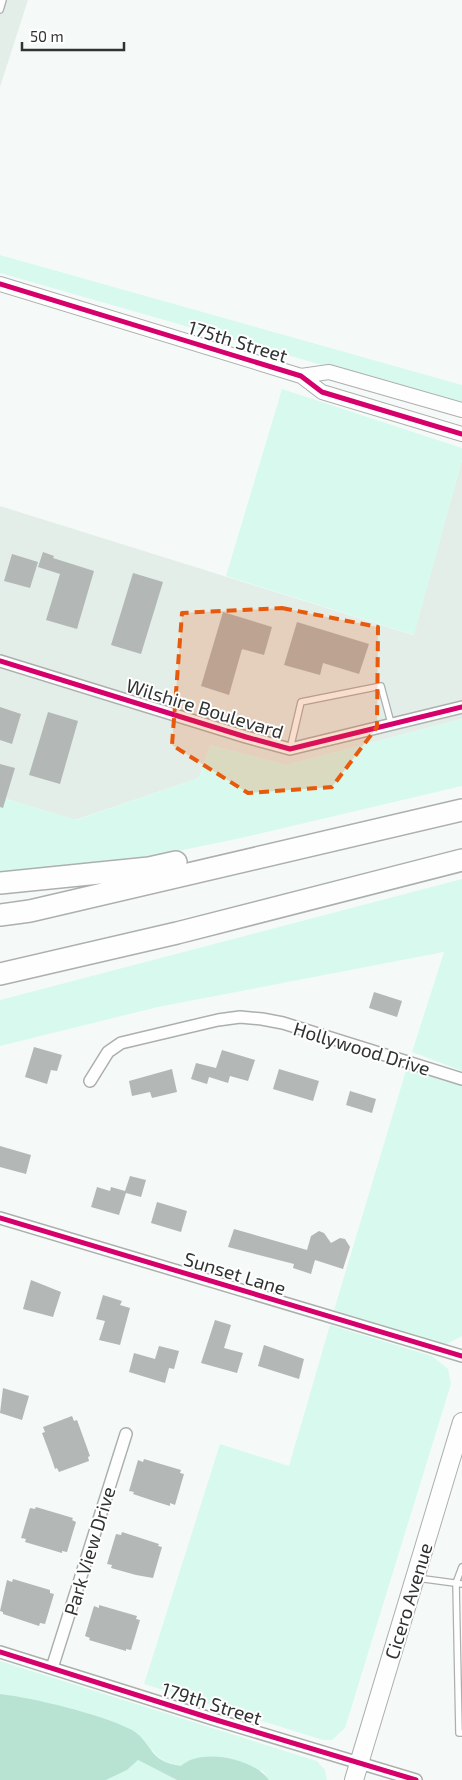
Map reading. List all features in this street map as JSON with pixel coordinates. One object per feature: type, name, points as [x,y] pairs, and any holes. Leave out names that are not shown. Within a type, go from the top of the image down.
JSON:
[{"type":"highway","points":[[0,915],[30,911],[462,810]]},
{"type":"highway","points":[[0,883],[149,868],[244,847],[422,819]]},
{"type":"highway","points":[[0,974],[177,933],[462,860]]},
{"type":"main road","name":"Cicero Avenue","points":[[356,1772],[462,1422]]},
{"type":"street","name":"175th Street","points":[[0,284],[301,376],[322,392],[462,434]]},
{"type":"street","name":"175th Street","points":[[301,376],[329,372],[462,410]]},
{"type":"street","name":"Wilshire Boulevard","points":[[0,661],[246,737],[290,748],[462,707]]},
{"type":"street","name":"Hollywood Drive","points":[[90,1081],[108,1052],[121,1043],[218,1020],[240,1017],[283,1023],[462,1079]]},
{"type":"street","name":"Sunset Lane","points":[[0,1218],[462,1356]]},
{"type":"street","name":"Park View Drive","points":[[52,1668],[126,1434]]},
{"type":"street","name":"179th Street","points":[[0,1652],[356,1772],[416,1780]]},
{"type":"lane","points":[[0,10],[3,0]]},
{"type":"lane","points":[[290,748],[301,702],[381,686],[391,723]]},
{"type":"lane","points":[[460,1733],[459,1583],[462,1567]]},
{"type":"lane","points":[[415,1578],[459,1583]]},
{"type":"highlighted area","points":[[282,608],[378,627],[377,727],[332,787],[248,793],[172,745],[182,613]]},
{"type":"shaded area","points":[[0,0],[28,0],[0,87]]},
{"type":"shaded area","points":[[0,255],[462,385],[462,405],[0,273]]},
{"type":"shaded area","points":[[282,389],[462,448],[462,460],[414,635],[226,576]]},
{"type":"shaded area","points":[[462,460],[462,719],[286,765],[210,745],[199,778],[75,820],[0,797],[0,506],[413,635]]},
{"type":"shaded area","points":[[462,719],[462,786],[241,838],[159,855],[0,872],[0,797],[76,820],[199,778],[210,745],[286,765]]},
{"type":"shaded area","points":[[462,879],[462,1071],[412,1052],[444,952],[158,1007],[0,1046],[0,1000]]},
{"type":"shaded area","points":[[407,1067],[462,1085],[462,1336],[445,1345],[334,1310]]},
{"type":"shaded area","points":[[330,1325],[432,1356],[448,1369],[451,1384],[345,1728],[332,1740],[323,1740],[144,1684],[220,1444],[289,1466]]},
{"type":"shaded area","points":[[0,1661],[317,1761],[325,1770],[327,1780],[269,1780],[263,1771],[181,1766],[169,1763],[162,1760],[153,1751],[52,1705],[0,1694]]},
{"type":"shaded area","points":[[0,1694],[66,1707],[117,1723],[135,1732],[144,1740],[156,1756],[170,1764],[181,1766],[190,1760],[201,1757],[227,1758],[252,1766],[269,1780],[177,1780],[138,1760],[127,1770],[106,1780],[0,1780]]},
{"type":"shaded area","points":[[138,1760],[177,1780],[106,1780],[127,1770]]},
{"type":"building","points":[[43,552],[54,556],[53,558],[94,571],[77,629],[46,620],[60,574],[38,567]]},
{"type":"building","points":[[12,554],[38,562],[30,588],[4,581]]},
{"type":"building","points":[[133,573],[163,582],[141,654],[111,645]]},
{"type":"building","points":[[223,612],[272,627],[264,655],[242,649],[229,695],[201,686]]},
{"type":"building","points":[[297,622],[369,644],[359,674],[323,663],[320,675],[284,665]]},
{"type":"building","points":[[0,707],[21,714],[12,744],[0,740]]},
{"type":"building","points":[[48,712],[78,721],[60,784],[29,775]]},
{"type":"building","points":[[0,764],[15,768],[3,808],[0,807]]},
{"type":"building","points":[[374,992],[402,1001],[397,1017],[369,1008]]},
{"type":"building","points":[[34,1047],[62,1055],[57,1071],[51,1070],[47,1084],[25,1077]]},
{"type":"building","points":[[222,1050],[255,1060],[248,1081],[230,1076],[228,1083],[209,1077],[207,1084],[191,1079],[196,1063],[216,1068]]},
{"type":"building","points":[[172,1069],[177,1092],[152,1098],[150,1092],[132,1096],[129,1081]]},
{"type":"building","points":[[279,1069],[319,1081],[313,1101],[273,1089]]},
{"type":"building","points":[[350,1091],[376,1099],[372,1113],[346,1105]]},
{"type":"building","points":[[0,1146],[31,1155],[26,1174],[0,1167]]},
{"type":"building","points":[[130,1176],[146,1180],[141,1197],[126,1193],[119,1215],[91,1207],[97,1187],[110,1191],[111,1187],[125,1191]]},
{"type":"building","points":[[157,1202],[187,1211],[181,1232],[151,1223]]},
{"type":"building","points":[[234,1229],[307,1250],[311,1236],[319,1231],[324,1233],[331,1243],[340,1238],[345,1239],[350,1247],[343,1269],[315,1260],[311,1274],[293,1268],[294,1264],[228,1247]]},
{"type":"building","points":[[31,1280],[61,1292],[53,1317],[23,1309]]},
{"type":"building","points":[[103,1295],[122,1301],[120,1305],[130,1308],[120,1345],[99,1340],[105,1321],[96,1319]]},
{"type":"building","points":[[215,1320],[231,1325],[224,1348],[243,1353],[237,1373],[201,1363]]},
{"type":"building","points":[[264,1345],[304,1359],[299,1379],[258,1366]]},
{"type":"building","points":[[159,1346],[179,1351],[174,1369],[169,1368],[165,1383],[129,1372],[134,1353],[155,1359]]},
{"type":"building","points":[[3,1388],[29,1396],[22,1420],[0,1413]]},
{"type":"building","points":[[72,1416],[74,1421],[77,1420],[90,1456],[88,1457],[89,1461],[59,1472],[57,1468],[55,1469],[42,1433],[45,1432],[43,1427]]},
{"type":"building","points":[[144,1459],[181,1470],[180,1473],[184,1474],[175,1505],[170,1503],[170,1506],[129,1491],[138,1460],[143,1462]]},
{"type":"building","points":[[36,1507],[73,1518],[72,1520],[76,1522],[67,1552],[62,1551],[62,1553],[25,1542],[26,1539],[21,1538],[30,1508],[35,1509]]},
{"type":"building","points":[[122,1532],[159,1544],[158,1546],[162,1547],[153,1578],[111,1568],[112,1565],[107,1564],[116,1534],[121,1535]]},
{"type":"building","points":[[13,1579],[50,1590],[50,1593],[54,1594],[45,1624],[40,1623],[39,1626],[3,1614],[0,1611],[7,1580],[12,1582]]},
{"type":"building","points":[[99,1605],[137,1616],[136,1619],[140,1620],[131,1650],[126,1649],[126,1651],[89,1640],[90,1638],[85,1636],[94,1606],[99,1608]]},
{"type":"cycle path","points":[[0,284],[301,376],[322,392],[462,434]]},
{"type":"cycle path","points":[[0,661],[290,749],[462,707]]},
{"type":"cycle path","points":[[0,1218],[462,1356]]},
{"type":"cycle path","points":[[0,1652],[416,1780]]}]
